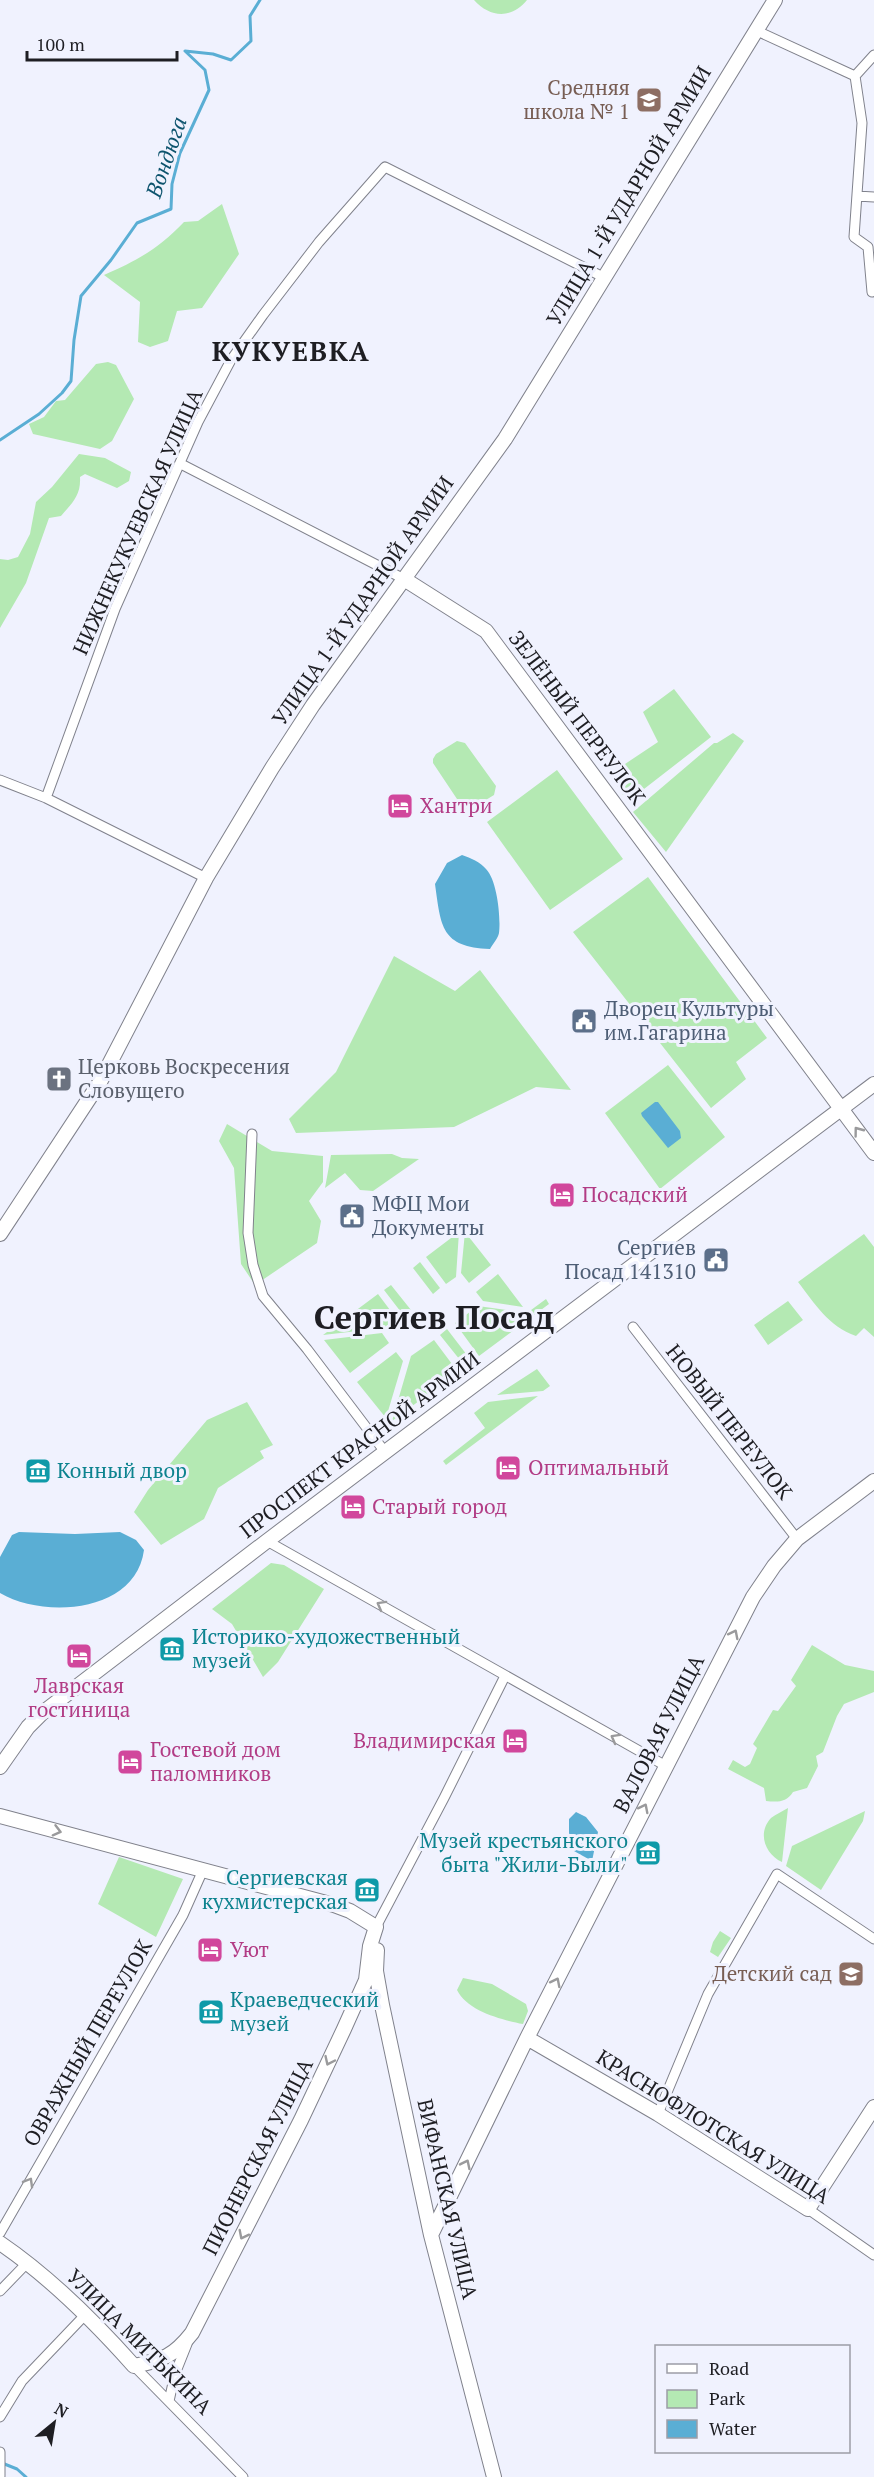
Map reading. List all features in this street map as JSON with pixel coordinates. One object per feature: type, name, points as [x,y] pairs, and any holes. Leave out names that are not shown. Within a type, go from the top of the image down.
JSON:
[{"type":"main road","name":"УЛИЦА 1-Й УДАРНОЙ АРМИИ","points":[[0,1234],[100,1082],[206,878],[272,768],[313,705],[505,439],[774,0]]},
{"type":"main road","name":"ЗЕЛЁНЫЙ ПЕРЕУЛОК","points":[[404,579],[486,631],[874,1153]]},
{"type":"main road","name":"ПРОСПЕКТ КРАСНОЙ АРМИИ","points":[[0,1767],[28,1727],[41,1714],[874,1084]]},
{"type":"main road","name":"ВАЛОВАЯ УЛИЦА","points":[[431,2235],[527,2038],[753,1597],[774,1566],[797,1539],[874,1481]]},
{"type":"main road","points":[[0,1816],[334,1905],[350,1911],[376,1927]]},
{"type":"main road","name":"ВИФАНСКАЯ УЛИЦА","points":[[376,1927],[376,1971],[431,2235],[494,2477]]},
{"type":"main road","name":"ПИОНЕРСКАЯ УЛИЦА","points":[[134,2366],[167,2357],[180,2348],[192,2333],[281,2160],[344,2029],[366,1980],[370,1946],[376,1927]]},
{"type":"main road","name":"КРАСНОФЛОТСКАЯ УЛИЦА","points":[[527,2038],[658,2114],[808,2209]]},
{"type":"main road","points":[[808,2209],[874,2107]]},
{"type":"main road","name":"УЛИЦА МИТЬКИНА","points":[[0,2243],[28,2262],[85,2314],[134,2366]]},
{"type":"street","points":[[755,30],[855,76]]},
{"type":"street","points":[[855,76],[874,55]]},
{"type":"street","points":[[855,76],[862,123],[854,237],[868,247],[872,291]]},
{"type":"street","points":[[862,123],[874,124]]},
{"type":"street","name":"НИЖНЕКУКУЕВСКАЯ УЛИЦА","points":[[46,798],[115,609],[198,422],[231,360],[319,242],[385,166],[605,278]]},
{"type":"street","points":[[857,196],[874,197]]},
{"type":"street","name":"ЗЕЛЁНЫЙ ПЕРЕУЛОК","points":[[181,464],[404,579]]},
{"type":"street","points":[[0,780],[46,798],[206,878]]},
{"type":"street","points":[[252,1134],[248,1233],[253,1265],[263,1296],[307,1349],[385,1452]]},
{"type":"street","name":"НОВЫЙ ПЕРЕУЛОК","points":[[633,1327],[797,1539]]},
{"type":"street","points":[[267,1541],[666,1766]]},
{"type":"street","name":"ПИОНЕРСКАЯ УЛИЦА","points":[[376,1927],[505,1676]]},
{"type":"street","name":"ОВРАЖНЫЙ ПЕРЕУЛОК","points":[[0,2233],[183,1915],[202,1870]]},
{"type":"street","points":[[658,2114],[708,1994],[777,1874],[874,1939]]},
{"type":"street","name":"КРАСНОФЛОТСКАЯ УЛИЦА","points":[[808,2209],[874,2255]]},
{"type":"street","points":[[0,2291],[28,2262]]},
{"type":"street","points":[[0,2417],[22,2380],[85,2314]]},
{"type":"street","points":[[169,2401],[175,2374],[192,2333]]},
{"type":"street","name":"УЛИЦА МИТЬКИНА","points":[[134,2366],[243,2477]]},
{"type":"street","points":[[1,2454],[1,2473]]},
{"type":"green space","points":[[474,0],[527,0],[515,11],[501,14],[487,10]]},
{"type":"green space","points":[[222,204],[239,254],[202,308],[177,311],[168,341],[150,347],[138,342],[140,302],[104,275],[147,253],[184,222],[198,221]]},
{"type":"green space","points":[[108,362],[116,365],[134,399],[112,441],[100,449],[33,434],[29,424],[44,417],[56,401],[65,400],[96,364]]},
{"type":"green space","points":[[79,454],[105,458],[131,472],[129,481],[117,488],[85,474],[80,477],[78,494],[73,502],[61,516],[49,518],[26,583],[0,628],[0,559],[8,560],[18,557],[30,534],[36,502],[52,487]]},
{"type":"green space","points":[[674,689],[711,737],[644,789],[639,784],[623,795],[610,774],[658,742],[643,712]]},
{"type":"green space","points":[[733,733],[744,741],[666,852],[633,812],[714,743]]},
{"type":"green space","points":[[457,741],[465,743],[496,786],[494,795],[471,809],[463,808],[433,763],[436,754]]},
{"type":"green space","points":[[557,770],[623,859],[550,910],[487,822]]},
{"type":"green space","points":[[648,877],[767,1038],[736,1062],[746,1079],[711,1108],[573,932]]},
{"type":"green space","points":[[394,956],[455,991],[480,970],[571,1090],[536,1087],[454,1127],[296,1133],[289,1119],[336,1072]]},
{"type":"green space","points":[[668,1065],[725,1137],[660,1189],[605,1113]]},
{"type":"green space","points":[[227,1124],[272,1151],[323,1156],[323,1182],[309,1201],[321,1221],[317,1243],[255,1285],[241,1264],[234,1168],[219,1141]]},
{"type":"green space","points":[[392,1154],[402,1158],[419,1159],[373,1191],[360,1190],[345,1173],[325,1188],[331,1155]]},
{"type":"green space","points":[[459,1232],[456,1277],[446,1284],[426,1257]]},
{"type":"green space","points":[[465,1232],[491,1265],[469,1283],[461,1273]]},
{"type":"green space","points":[[864,1234],[874,1247],[874,1337],[864,1328],[856,1336],[846,1332],[823,1314],[798,1282]]},
{"type":"green space","points":[[420,1262],[440,1288],[433,1294],[413,1268]]},
{"type":"green space","points":[[498,1274],[523,1307],[483,1301],[476,1292]]},
{"type":"green space","points":[[391,1285],[411,1310],[404,1316],[384,1290]]},
{"type":"green space","points":[[378,1294],[399,1322],[392,1327],[323,1335]]},
{"type":"green space","points":[[546,1299],[549,1304],[479,1356],[455,1323],[478,1306],[527,1313]]},
{"type":"green space","points":[[788,1301],[803,1320],[768,1345],[754,1325]]},
{"type":"green space","points":[[447,1329],[467,1355],[460,1360],[440,1335]]},
{"type":"green space","points":[[382,1333],[389,1343],[350,1373],[324,1340]]},
{"type":"green space","points":[[434,1340],[458,1372],[392,1421],[411,1356]]},
{"type":"green space","points":[[396,1352],[403,1361],[386,1418],[357,1382]]},
{"type":"green space","points":[[537,1369],[550,1386],[543,1391],[497,1395]]},
{"type":"green space","points":[[538,1396],[446,1465],[443,1461],[485,1428],[474,1413],[488,1402]]},
{"type":"green space","points":[[247,1402],[273,1445],[260,1451],[264,1458],[218,1488],[204,1519],[161,1545],[134,1512],[148,1490],[207,1420]]},
{"type":"green space","points":[[271,1563],[284,1565],[324,1589],[278,1662],[263,1677],[232,1624],[212,1609]]},
{"type":"green space","points":[[812,1645],[845,1665],[874,1671],[874,1692],[844,1704],[823,1752],[816,1756],[818,1766],[807,1788],[793,1792],[781,1801],[766,1801],[764,1788],[728,1769],[733,1760],[745,1767],[750,1764],[757,1748],[753,1744],[773,1710],[778,1711],[796,1686],[791,1680]]},
{"type":"green space","points":[[788,1808],[782,1862],[767,1849],[764,1830],[771,1818]]},
{"type":"green space","points":[[865,1811],[863,1821],[821,1890],[786,1866],[792,1846]]},
{"type":"green space","points":[[119,1857],[183,1879],[156,1937],[98,1904]]},
{"type":"green space","points":[[720,1931],[731,1938],[718,1957],[710,1952]]},
{"type":"green space","points":[[463,1978],[492,1984],[526,2004],[528,2011],[523,2024],[496,2017],[469,2004],[457,1990]]},
{"type":"water","points":[[462,855],[475,860],[484,867],[493,881],[499,909],[499,926],[498,935],[490,949],[462,944],[446,932],[442,923],[435,884],[447,863]]},
{"type":"water","points":[[658,1102],[680,1131],[681,1138],[668,1148],[641,1113]]},
{"type":"water","points":[[19,1532],[75,1534],[120,1532],[136,1540],[144,1550],[137,1571],[124,1587],[107,1598],[86,1605],[40,1606],[18,1601],[0,1593],[0,1557],[12,1535]]},
{"type":"water","points":[[576,1812],[586,1817],[598,1832],[592,1861],[574,1851],[569,1833],[569,1819]]},
{"type":"waterway","name":"Вондюга","points":[[0,440],[39,414],[62,393],[71,381],[74,340],[81,296],[111,260],[137,223],[171,209],[172,184],[180,153],[209,90],[205,70],[185,51],[213,54],[231,60],[251,41],[250,16],[260,0]]},
{"type":"waterway","points":[[2,2463],[17,2469],[26,2477]]},
{"type":"place","name":"Средняя школа № 1","points":[[649,100]]},
{"type":"place","name":"Хантри","points":[[400,806]]},
{"type":"place","name":"Дворец Культуры им.Гагарина","points":[[584,1021]]},
{"type":"place","name":"Церковь Воскресения Словущего","points":[[59,1079]]},
{"type":"place","name":"Посадский","points":[[562,1195]]},
{"type":"place","name":"МФЦ Мои Документы","points":[[352,1216]]},
{"type":"place","name":"Сергиев Посад 141310","points":[[716,1260]]},
{"type":"place","name":"Оптимальный","points":[[508,1468]]},
{"type":"place","name":"Конный двор","points":[[38,1471]]},
{"type":"place","name":"Старый город","points":[[353,1507]]},
{"type":"place","name":"Историко-художественный музей","points":[[172,1649]]},
{"type":"place","name":"Лаврская гостиница","points":[[79,1656]]},
{"type":"place","name":"Владимирская","points":[[515,1741]]},
{"type":"place","name":"Гостевой дом паломников","points":[[130,1762]]},
{"type":"place","name":"Музей крестьянского быта \"Жили-Были\"","points":[[648,1853]]},
{"type":"place","name":"Сергиевская кухмистерская","points":[[367,1890]]},
{"type":"place","name":"Уют","points":[[210,1950]]},
{"type":"place","name":"Детский сад","points":[[851,1974]]},
{"type":"place","name":"Краеведческий музей","points":[[211,2012]]},
{"type":"district","name":"КУКУЕВКА","points":[[291,352]]},
{"type":"district","name":"Сергиев Посад","points":[[434,1317]]}]
